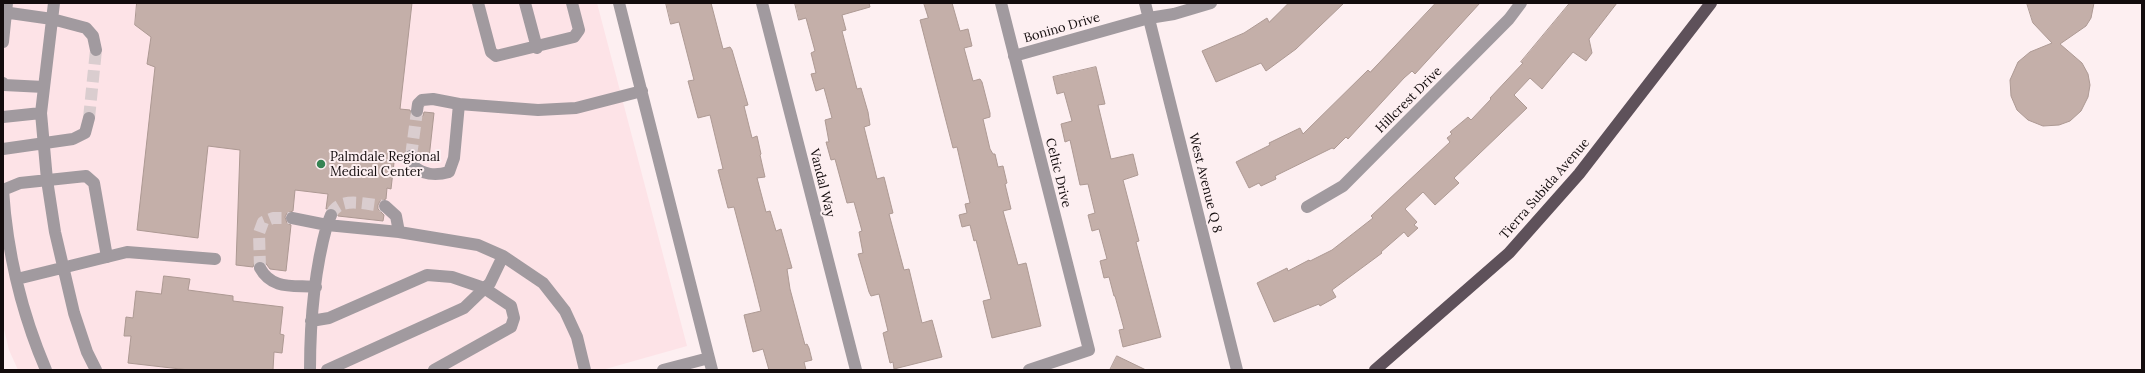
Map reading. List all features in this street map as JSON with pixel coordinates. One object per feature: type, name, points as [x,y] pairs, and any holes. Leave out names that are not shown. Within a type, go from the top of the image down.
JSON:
[{"type":"main road","name":"Tierra Subida Avenue","points":[[1375,370],[1509,253],[1579,174],[1711,3]]},
{"type":"street","points":[[54,3],[41,113],[47,180],[63,267],[74,312],[87,352],[96,370]]},
{"type":"street","points":[[478,3],[491,52],[496,56],[536,48],[574,37],[579,30],[572,3]]},
{"type":"street","points":[[525,3],[536,48]]},
{"type":"street","points":[[619,3],[712,370]]},
{"type":"street","name":"Vandal Way","points":[[762,3],[856,370]]},
{"type":"street","name":"Celtic Drive","points":[[1001,3],[1089,350],[1029,370]]},
{"type":"street","name":"West Avenue Q 8","points":[[1145,3],[1237,370]]},
{"type":"street","name":"Bonino Drive","points":[[1014,56],[1149,18],[1174,14],[1211,3]]},
{"type":"street","name":"Hillcrest Drive","points":[[1307,207],[1343,186],[1509,19],[1521,3]]},
{"type":"street","points":[[3,42],[5,9],[86,28],[93,36],[96,50]]},
{"type":"street","points":[[3,83],[4,85],[44,87]]},
{"type":"street","points":[[417,111],[418,104],[422,100],[433,99],[459,104],[538,110],[576,108],[642,91]]},
{"type":"street","points":[[411,156],[413,166],[421,172],[438,176],[450,172],[454,158],[459,104]]},
{"type":"street","points":[[3,117],[41,113]]},
{"type":"street","points":[[3,149],[44,145],[73,139],[85,133],[90,118]]},
{"type":"street","points":[[46,370],[35,343],[17,279],[5,218],[3,190],[20,183],[86,176],[94,183],[107,257]]},
{"type":"street","points":[[385,206],[396,216],[399,232]]},
{"type":"street","points":[[292,218],[329,220],[478,245],[502,256],[543,283],[565,311],[577,337],[585,370]]},
{"type":"street","points":[[310,370],[311,321],[321,248],[329,220]]},
{"type":"street","points":[[17,279],[128,252],[215,259]]},
{"type":"street","points":[[327,370],[464,308],[490,283],[502,256]]},
{"type":"street","points":[[260,268],[265,278],[273,283],[316,287]]},
{"type":"street","points":[[311,321],[329,318],[427,275],[452,277],[484,288],[511,306],[514,318],[511,327],[434,370]]},
{"type":"street","points":[[663,370],[709,358]]},
{"type":"shaded area","name":"Palmdale Regional Medical Center","points":[[3,3],[597,3],[687,346],[602,370],[18,370],[9,350],[3,325]]},
{"type":"building","name":"Palmdale Regional Medical Center","points":[[137,3],[412,3],[400,109],[410,110],[412,117],[416,118],[423,116],[424,112],[434,113],[429,158],[419,157],[417,151],[413,149],[406,150],[404,155],[395,154],[391,189],[387,188],[386,199],[380,201],[378,205],[378,209],[384,215],[383,221],[338,216],[334,208],[326,209],[328,194],[295,190],[293,211],[287,213],[285,217],[287,223],[291,225],[286,271],[270,269],[264,261],[255,262],[253,267],[236,265],[240,150],[208,146],[198,238],[137,230],[155,67],[147,64],[151,37],[135,25]]},
{"type":"building","points":[[666,3],[711,3],[723,49],[730,47],[732,50],[748,105],[744,106],[752,138],[757,136],[761,154],[765,177],[757,178],[766,212],[770,211],[776,231],[781,229],[792,268],[787,269],[790,289],[805,345],[807,344],[809,348],[812,360],[804,362],[806,370],[769,370],[763,349],[753,352],[744,315],[761,311],[734,207],[728,208],[718,170],[723,169],[710,115],[698,118],[688,81],[694,80],[679,22],[671,24]]},
{"type":"building","points":[[795,3],[869,3],[870,7],[842,15],[846,30],[842,31],[857,89],[861,88],[868,112],[870,125],[864,127],[877,179],[884,177],[893,213],[889,214],[904,270],[909,269],[922,323],[932,320],[942,357],[894,369],[893,362],[890,363],[883,333],[888,331],[879,294],[871,296],[858,254],[863,253],[859,232],[862,231],[854,202],[847,203],[835,159],[831,160],[826,142],[829,142],[825,120],[832,118],[824,88],[816,91],[811,74],[816,73],[811,53],[815,51],[806,18],[799,20]]},
{"type":"building","points":[[924,3],[952,3],[960,31],[968,29],[972,46],[964,48],[973,81],[980,79],[982,82],[990,113],[990,117],[983,119],[990,149],[993,154],[995,154],[998,167],[1003,166],[1007,183],[1005,184],[1011,209],[1003,211],[1018,265],[1026,263],[1041,326],[992,338],[983,301],[991,299],[976,240],[974,241],[970,225],[962,227],[959,215],[967,213],[965,204],[970,203],[957,147],[953,148],[920,20],[928,18]]},
{"type":"building","points":[[1289,3],[1344,3],[1296,49],[1266,71],[1261,63],[1216,82],[1202,51],[1244,33],[1267,18],[1269,22]]},
{"type":"building","points":[[1436,3],[1480,3],[1415,74],[1412,71],[1404,78],[1348,139],[1346,137],[1334,149],[1332,148],[1275,176],[1276,179],[1261,186],[1259,183],[1249,188],[1236,162],[1270,145],[1269,143],[1300,128],[1303,134],[1368,70],[1370,72]]},
{"type":"building","points":[[1570,3],[1617,3],[1589,39],[1592,53],[1586,61],[1573,52],[1542,89],[1530,78],[1514,95],[1527,108],[1454,178],[1459,183],[1435,205],[1423,192],[1405,209],[1417,222],[1414,225],[1418,228],[1408,237],[1404,232],[1381,252],[1382,253],[1332,290],[1336,297],[1320,306],[1319,304],[1274,322],[1257,283],[1287,268],[1288,271],[1332,250],[1373,218],[1371,216],[1450,142],[1447,138],[1452,134],[1450,132],[1468,117],[1471,120],[1491,99],[1490,98],[1523,63],[1521,62]]},
{"type":"building","points":[[2027,3],[2094,3],[2091,18],[2086,26],[2060,44],[2082,63],[2088,74],[2090,85],[2088,97],[2081,111],[2070,121],[2059,125],[2043,126],[2028,120],[2017,110],[2011,96],[2010,80],[2018,62],[2030,52],[2052,43],[2033,23]]},
{"type":"building","points":[[1096,67],[1105,104],[1098,105],[1111,159],[1133,154],[1138,175],[1123,180],[1139,241],[1136,242],[1161,337],[1123,347],[1119,330],[1124,329],[1109,277],[1104,278],[1100,261],[1107,259],[1099,229],[1092,231],[1088,215],[1095,213],[1088,184],[1080,185],[1070,140],[1065,142],[1061,124],[1072,121],[1064,92],[1057,94],[1053,77]]},
{"type":"building","points":[[164,276],[190,279],[188,290],[233,296],[233,301],[283,307],[280,334],[284,335],[282,353],[274,352],[273,370],[189,370],[128,363],[131,336],[124,336],[126,317],[133,318],[136,291],[161,294]]},
{"type":"building","points":[[1117,356],[1146,370],[1110,370]]},
{"type":"tunnel","points":[[89,118],[96,50]]},
{"type":"tunnel","points":[[411,156],[417,111]]},
{"type":"tunnel","points":[[331,215],[340,205],[347,203],[385,206]]},
{"type":"tunnel","points":[[260,268],[259,233],[263,222],[273,218],[292,218]]},
{"type":"place","name":"Palmdale Regional Medical Center","points":[[321,164]]}]
